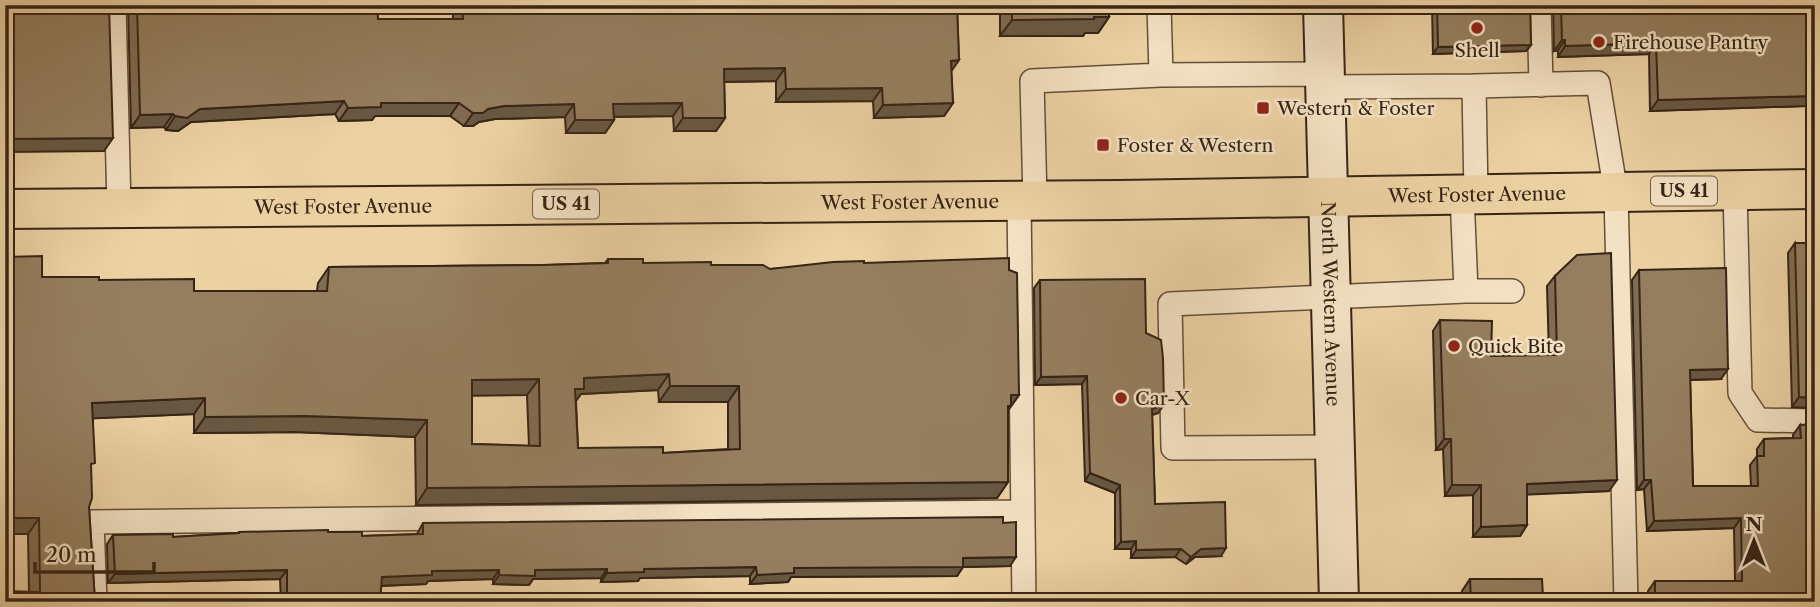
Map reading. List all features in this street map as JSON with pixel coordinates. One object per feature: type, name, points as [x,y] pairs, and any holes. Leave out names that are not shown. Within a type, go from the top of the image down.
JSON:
[{"type":"main road","name":"North Western Avenue","points":[[1323,5],[1339,602]]},
{"type":"main road","name":"West Foster Avenue","points":[[5,209],[1027,200],[1815,189]]},
{"type":"lane","points":[[114,5],[119,208]]},
{"type":"lane","points":[[1159,5],[1161,75]]},
{"type":"lane","points":[[1539,5],[1541,85]]},
{"type":"lane","points":[[1024,602],[1022,512],[1027,200],[1032,80],[1161,75],[1474,86],[1598,83],[1616,193],[1626,602]]},
{"type":"lane","points":[[1466,291],[1474,86]]},
{"type":"lane","points":[[1735,190],[1740,393],[1758,420],[1815,421]]},
{"type":"lane","points":[[1335,447],[1173,448],[1170,304],[1512,291]]},
{"type":"lane","points":[[95,602],[92,522],[1022,512]]},
{"type":"building","points":[[5,5],[109,5],[113,138],[5,139]]},
{"type":"building","points":[[137,5],[377,5],[378,19],[463,19],[462,5],[957,5],[959,60],[951,61],[953,103],[883,105],[882,88],[786,89],[785,68],[724,69],[725,118],[683,118],[682,103],[613,104],[614,120],[575,120],[574,104],[504,106],[488,109],[483,113],[473,113],[459,103],[381,103],[381,107],[348,108],[344,101],[200,109],[187,118],[173,114],[140,115]]},
{"type":"building","points":[[1012,5],[1109,5],[1109,17],[1012,20]]},
{"type":"building","name":"Shell","points":[[1437,5],[1530,5],[1531,45],[1438,47]]},
{"type":"building","points":[[1561,5],[1803,5],[1803,10],[1812,9],[1813,96],[1658,100],[1656,43],[1565,46],[1565,40],[1562,40]]},
{"type":"building","points":[[1795,243],[1815,243],[1815,398],[1799,397]]},
{"type":"building","points":[[1611,253],[1617,480],[1527,484],[1527,525],[1481,527],[1481,485],[1452,485],[1451,439],[1444,439],[1440,320],[1492,321],[1491,356],[1557,355],[1555,276],[1577,255]]},
{"type":"building","points":[[42,256],[42,277],[99,277],[99,280],[194,279],[194,291],[327,291],[329,267],[544,265],[608,263],[608,259],[643,259],[643,263],[711,262],[711,265],[763,265],[770,269],[833,262],[1009,258],[1009,270],[1017,273],[1019,395],[1011,395],[1011,406],[1008,406],[1008,482],[427,488],[427,420],[305,416],[205,417],[205,398],[92,403],[95,463],[91,464],[92,498],[89,507],[95,602],[5,602],[5,591],[40,592],[39,518],[5,518],[5,257]],"holes":[[[669,374],[670,386],[739,386],[740,449],[663,453],[663,447],[578,448],[575,389],[584,389],[584,378]],[[539,379],[540,446],[472,444],[472,380]]]},
{"type":"building","points":[[1726,268],[1728,369],[1690,370],[1693,486],[1758,486],[1757,456],[1764,456],[1764,439],[1801,438],[1800,425],[1815,424],[1815,602],[1655,602],[1655,581],[1742,581],[1741,518],[1654,521],[1651,480],[1644,480],[1639,270]]},
{"type":"building","name":"Car-X","points":[[1145,279],[1146,333],[1161,340],[1163,358],[1164,405],[1152,409],[1155,504],[1225,502],[1226,548],[1201,549],[1191,557],[1181,549],[1136,550],[1136,541],[1121,542],[1120,485],[1090,473],[1087,376],[1041,377],[1040,280]]},
{"type":"building","points":[[1003,517],[1003,523],[1016,522],[1016,557],[963,558],[963,567],[794,568],[794,573],[757,575],[756,567],[644,569],[644,572],[607,573],[607,569],[535,570],[535,576],[499,575],[499,570],[432,571],[432,575],[382,577],[380,602],[287,602],[287,570],[115,574],[113,535],[173,534],[173,537],[328,530],[362,532],[362,536],[423,534],[423,523]]},
{"type":"building","points":[[1470,579],[1542,579],[1543,597],[1566,597],[1566,602],[1439,602],[1471,600]]},
{"type":"place","name":"Shell","points":[[1477,28]]},
{"type":"place","name":"Firehouse Pantry","points":[[1599,42]]},
{"type":"place","name":"Western & Foster","points":[[1263,108]]},
{"type":"place","name":"Foster & Western","points":[[1103,145]]},
{"type":"place","name":"Quick Bite","points":[[1454,346]]},
{"type":"place","name":"Car-X","points":[[1121,398]]}]
